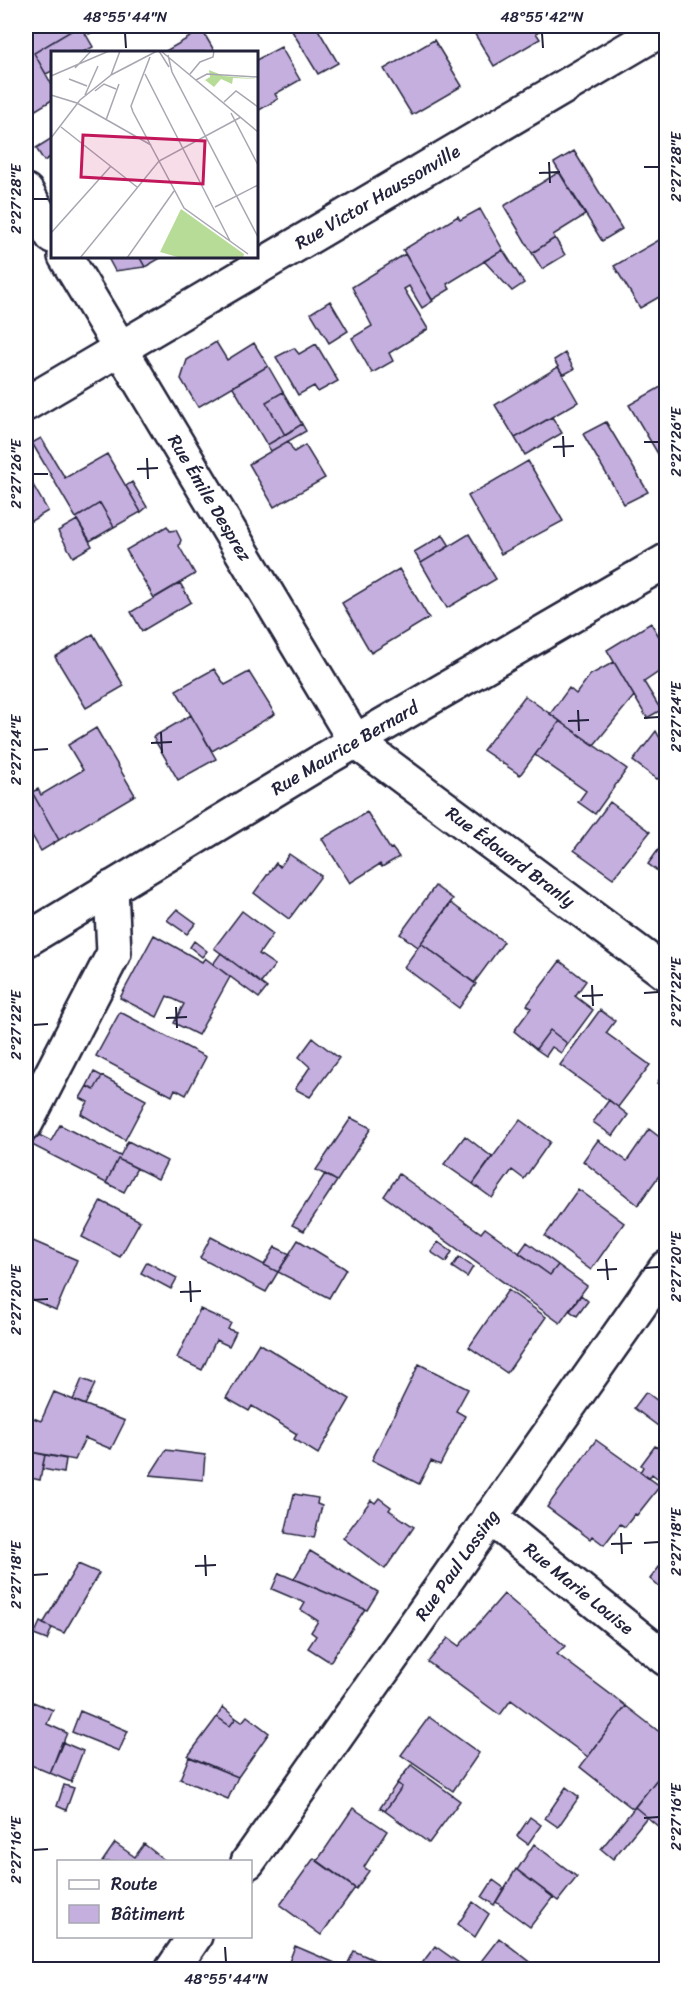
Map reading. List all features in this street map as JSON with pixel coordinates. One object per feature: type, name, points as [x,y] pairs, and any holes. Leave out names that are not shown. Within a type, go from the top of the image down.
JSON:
[{"type":"street","name":"Rue Victor Haussonville","points":[[26,404],[666,27]]},
{"type":"street","points":[[26,191],[51,234]]},
{"type":"street","name":"Rue Émile Desprez","points":[[66,258],[355,741]]},
{"type":"street","name":"Rue Maurice Bernard","points":[[26,940],[355,741],[666,561]]},
{"type":"street","name":"Rue Édouard Branly","points":[[355,741],[666,973]]},
{"type":"street","points":[[26,1123],[114,953],[111,888]]},
{"type":"street","name":"Rue Paul Lossing","points":[[249,1860],[666,1268]]},
{"type":"street","name":"Rue Marie Louise","points":[[490,1517],[666,1659]]},
{"type":"street","points":[[172,1970],[194,1938]]},
{"type":"building","points":[[26,26],[68,26],[71,31],[34,53],[51,83],[51,101],[26,116]]},
{"type":"building","points":[[68,26],[81,26],[93,47],[85,51],[51,51],[51,72],[46,74],[34,53],[71,31]]},
{"type":"building","points":[[84,26],[104,26],[89,34]]},
{"type":"building","points":[[289,26],[316,26],[338,63],[318,74]]},
{"type":"building","points":[[470,26],[549,26],[536,33],[540,39],[494,66]]},
{"type":"building","points":[[202,30],[214,51],[166,51]]},
{"type":"building","points":[[434,40],[462,86],[412,115],[384,69]]},
{"type":"building","points":[[281,47],[300,80],[275,94],[278,99],[258,111],[258,59]]},
{"type":"building","points":[[51,139],[51,157],[44,161],[36,148]]},
{"type":"building","points":[[574,151],[622,229],[602,241],[554,163]]},
{"type":"building","points":[[559,172],[585,215],[553,235],[555,238],[532,253],[504,206]]},
{"type":"building","points":[[480,209],[503,250],[447,284],[450,289],[432,300],[403,250],[458,216],[460,220]]},
{"type":"building","points":[[666,236],[666,293],[640,308],[614,266]]},
{"type":"building","points":[[555,238],[565,255],[542,269],[532,253]]},
{"type":"building","points":[[503,250],[524,283],[512,291],[484,261]]},
{"type":"building","points":[[405,254],[433,301],[422,308],[409,286],[404,289],[428,329],[389,353],[393,361],[372,373],[352,338],[372,326],[352,287]]},
{"type":"building","points":[[108,258],[140,258],[145,267],[115,271]]},
{"type":"building","points":[[140,258],[161,258],[145,267]]},
{"type":"building","points":[[330,301],[348,331],[329,343],[311,313]]},
{"type":"building","points":[[216,342],[227,360],[254,343],[268,366],[198,407],[181,379],[187,360]]},
{"type":"building","points":[[316,344],[338,381],[318,392],[314,386],[298,395],[276,357],[294,348],[299,354]]},
{"type":"building","points":[[565,353],[574,369],[563,375],[554,360]]},
{"type":"building","points":[[268,366],[283,392],[266,402],[285,435],[267,445],[233,387]]},
{"type":"building","points":[[558,367],[578,402],[515,438],[495,405]]},
{"type":"building","points":[[666,384],[666,456],[661,459],[629,405]]},
{"type":"building","points":[[283,392],[302,424],[285,435],[266,402]]},
{"type":"building","points":[[552,417],[562,433],[525,455],[515,438]]},
{"type":"building","points":[[606,422],[648,492],[624,504],[583,434]]},
{"type":"building","points":[[302,424],[306,431],[271,451],[267,445]]},
{"type":"building","points":[[41,438],[65,478],[107,454],[141,512],[114,527],[100,503],[76,518],[32,443]]},
{"type":"building","points":[[288,441],[294,452],[305,445],[325,478],[274,507],[249,464]]},
{"type":"building","points":[[528,461],[563,521],[501,554],[468,496]]},
{"type":"building","points":[[132,482],[147,507],[141,512],[126,486]]},
{"type":"building","points":[[33,485],[48,511],[26,524],[26,490]]},
{"type":"building","points":[[100,503],[114,527],[90,541],[76,518]]},
{"type":"building","points":[[77,520],[92,546],[73,557],[58,531]]},
{"type":"building","points":[[167,526],[170,531],[176,530],[181,540],[179,546],[195,574],[154,598],[126,550]]},
{"type":"building","points":[[469,534],[496,579],[447,608],[421,563]]},
{"type":"building","points":[[443,535],[450,546],[421,563],[414,552]]},
{"type":"building","points":[[399,569],[429,618],[371,653],[342,603]]},
{"type":"building","points":[[180,583],[191,602],[142,631],[131,612]]},
{"type":"building","points":[[651,623],[666,648],[666,667],[644,682],[661,710],[647,718],[607,650]]},
{"type":"building","points":[[93,634],[124,686],[86,708],[55,657]]},
{"type":"building","points":[[614,662],[634,696],[594,745],[550,714],[569,688],[576,694],[590,675]]},
{"type":"building","points":[[214,669],[225,685],[249,672],[275,714],[212,751],[176,690]]},
{"type":"building","points":[[525,696],[560,721],[520,775],[483,750]]},
{"type":"building","points":[[191,715],[216,759],[178,780],[153,737]]},
{"type":"building","points":[[560,721],[627,769],[595,814],[578,802],[586,791],[535,755]]},
{"type":"building","points":[[96,728],[135,795],[59,840],[32,792],[38,789],[41,795],[83,770],[68,745]]},
{"type":"building","points":[[656,731],[666,749],[666,774],[657,779],[633,761]]},
{"type":"building","points":[[28,785],[59,840],[41,851],[26,825],[26,787]]},
{"type":"building","points":[[610,802],[650,832],[613,878],[574,850]]},
{"type":"building","points":[[367,812],[390,849],[392,848],[399,857],[382,867],[380,864],[350,883],[322,839]]},
{"type":"building","points":[[666,839],[666,877],[648,864]]},
{"type":"building","points":[[289,854],[321,876],[289,919],[254,893],[276,863],[280,867]]},
{"type":"building","points":[[435,886],[453,899],[418,947],[400,934]]},
{"type":"building","points":[[451,903],[504,942],[474,983],[421,943]]},
{"type":"building","points":[[177,909],[196,923],[187,934],[167,920]]},
{"type":"building","points":[[242,911],[273,934],[259,954],[275,965],[261,983],[214,948]]},
{"type":"building","points":[[154,935],[202,962],[205,958],[230,977],[198,1035],[174,1023],[184,1004],[167,996],[157,1017],[120,998]]},
{"type":"building","points":[[194,941],[207,951],[202,957],[190,947]]},
{"type":"building","points":[[421,943],[476,984],[459,1008],[404,967]]},
{"type":"building","points":[[221,953],[267,988],[259,998],[213,964]]},
{"type":"building","points":[[560,961],[586,981],[575,996],[593,1010],[568,1044],[550,1030],[536,1049],[514,1031],[531,1008],[527,1005]]},
{"type":"building","points":[[600,1010],[615,1021],[606,1033],[650,1065],[618,1107],[560,1065]]},
{"type":"building","points":[[120,1012],[206,1057],[186,1095],[175,1089],[172,1096],[96,1056]]},
{"type":"building","points":[[550,1030],[568,1044],[561,1053],[552,1047],[546,1056],[536,1049]]},
{"type":"building","points":[[313,1038],[339,1058],[310,1097],[295,1089],[310,1067],[299,1057]]},
{"type":"building","points":[[666,1069],[666,1090],[657,1083]]},
{"type":"building","points":[[94,1072],[102,1076],[94,1090],[87,1086]]},
{"type":"building","points":[[102,1076],[146,1100],[125,1140],[81,1114],[88,1102],[80,1098],[87,1086],[94,1090]]},
{"type":"building","points":[[609,1100],[628,1115],[613,1136],[593,1122]]},
{"type":"building","points":[[351,1118],[371,1128],[337,1181],[316,1170]]},
{"type":"building","points":[[520,1120],[550,1142],[524,1179],[512,1170],[492,1198],[473,1184]]},
{"type":"building","points":[[60,1125],[120,1156],[128,1141],[167,1161],[158,1179],[118,1159],[106,1183],[32,1145],[37,1134],[51,1141]]},
{"type":"building","points":[[649,1129],[666,1142],[666,1166],[638,1205],[583,1161],[598,1140],[627,1161]]},
{"type":"building","points":[[465,1136],[492,1157],[473,1184],[444,1164]]},
{"type":"building","points":[[118,1159],[137,1168],[124,1192],[106,1183]]},
{"type":"building","points":[[325,1174],[337,1181],[304,1231],[292,1225]]},
{"type":"building","points":[[399,1174],[481,1233],[485,1228],[550,1275],[558,1265],[587,1286],[560,1323],[384,1196]]},
{"type":"building","points":[[578,1189],[624,1223],[591,1270],[545,1236]]},
{"type":"building","points":[[101,1201],[140,1221],[120,1257],[82,1237]]},
{"type":"building","points":[[211,1237],[278,1272],[266,1292],[200,1258]]},
{"type":"building","points":[[26,1238],[77,1260],[56,1310],[26,1297]]},
{"type":"building","points":[[298,1240],[346,1269],[329,1298],[278,1272]]},
{"type":"building","points":[[438,1242],[452,1252],[446,1262],[431,1252]]},
{"type":"building","points":[[527,1242],[558,1265],[550,1275],[519,1253]]},
{"type":"building","points":[[275,1247],[290,1254],[278,1272],[264,1265]]},
{"type":"building","points":[[459,1257],[473,1267],[467,1277],[452,1267]]},
{"type":"building","points":[[147,1262],[177,1278],[171,1289],[141,1273]]},
{"type":"building","points":[[508,1290],[546,1317],[507,1373],[469,1347]]},
{"type":"building","points":[[581,1295],[588,1301],[577,1316],[570,1311]]},
{"type":"building","points":[[200,1309],[231,1323],[228,1329],[236,1332],[229,1346],[216,1340],[202,1370],[177,1358]]},
{"type":"building","points":[[259,1343],[350,1399],[318,1454],[294,1439],[297,1434],[252,1406],[249,1411],[226,1398]]},
{"type":"building","points":[[419,1364],[468,1389],[456,1411],[465,1416],[440,1465],[431,1461],[419,1484],[372,1460]]},
{"type":"building","points":[[82,1379],[95,1384],[85,1405],[73,1400]]},
{"type":"building","points":[[54,1392],[125,1421],[111,1449],[85,1438],[75,1460],[26,1451],[26,1415],[41,1421]]},
{"type":"building","points":[[646,1392],[666,1407],[666,1423],[662,1429],[634,1408]]},
{"type":"building","points":[[596,1440],[660,1486],[637,1515],[635,1514],[625,1527],[620,1524],[604,1545],[592,1536],[590,1539],[547,1507]]},
{"type":"building","points":[[655,1446],[666,1453],[666,1485],[652,1474],[649,1479],[640,1472],[643,1467],[641,1465]]},
{"type":"building","points":[[166,1450],[205,1455],[203,1480],[150,1475]]},
{"type":"building","points":[[26,1451],[45,1455],[40,1480],[26,1477]]},
{"type":"building","points":[[45,1455],[66,1459],[64,1473],[42,1469]]},
{"type":"building","points":[[294,1494],[318,1498],[317,1504],[322,1506],[314,1538],[285,1533]]},
{"type":"building","points":[[379,1498],[391,1507],[389,1510],[414,1527],[385,1569],[343,1538],[371,1500],[375,1503]]},
{"type":"building","points":[[310,1551],[378,1592],[367,1610],[294,1579]]},
{"type":"building","points":[[666,1558],[666,1593],[650,1579]]},
{"type":"building","points":[[78,1564],[99,1573],[64,1633],[43,1624]]},
{"type":"building","points":[[279,1573],[365,1609],[330,1662],[308,1648],[316,1636],[311,1632],[318,1621],[301,1610],[305,1603],[272,1589]]},
{"type":"building","points":[[504,1594],[565,1646],[557,1654],[626,1706],[588,1757],[511,1700],[500,1715],[428,1662],[448,1638],[459,1646]]},
{"type":"building","points":[[40,1622],[52,1628],[47,1640],[34,1635]]},
{"type":"building","points":[[33,1702],[53,1710],[47,1724],[67,1733],[50,1773],[26,1763],[26,1719]]},
{"type":"building","points":[[626,1706],[666,1737],[666,1768],[633,1809],[580,1767]]},
{"type":"building","points":[[223,1707],[236,1718],[230,1726],[217,1717]]},
{"type":"building","points":[[80,1711],[128,1731],[119,1751],[72,1732]]},
{"type":"building","points":[[247,1716],[269,1733],[238,1777],[188,1756],[217,1717],[230,1726],[236,1718],[242,1722]]},
{"type":"building","points":[[429,1717],[479,1753],[453,1791],[401,1755]]},
{"type":"building","points":[[62,1742],[83,1751],[71,1782],[50,1773]]},
{"type":"building","points":[[189,1757],[238,1777],[228,1799],[180,1779]]},
{"type":"building","points":[[411,1765],[460,1801],[429,1843],[385,1811],[402,1787],[397,1783]]},
{"type":"building","points":[[666,1768],[666,1833],[635,1807]]},
{"type":"building","points":[[397,1783],[402,1787],[385,1811],[380,1808]]},
{"type":"building","points":[[64,1785],[74,1788],[66,1810],[57,1806]]},
{"type":"building","points":[[566,1787],[579,1797],[558,1827],[545,1818]]},
{"type":"building","points":[[635,1807],[647,1817],[613,1859],[601,1849]]},
{"type":"building","points":[[353,1808],[387,1831],[364,1867],[369,1871],[356,1889],[317,1861]]},
{"type":"building","points":[[530,1817],[541,1825],[528,1844],[517,1836]]},
{"type":"building","points":[[115,1843],[135,1857],[144,1844],[164,1860],[103,1860]]},
{"type":"building","points":[[534,1844],[577,1877],[558,1901],[517,1870]]},
{"type":"building","points":[[314,1858],[355,1888],[321,1935],[280,1905]]},
{"type":"building","points":[[516,1869],[553,1897],[530,1927],[496,1902]]},
{"type":"building","points":[[493,1880],[504,1888],[494,1905],[482,1897]]},
{"type":"building","points":[[473,1902],[489,1914],[475,1937],[458,1924]]},
{"type":"building","points":[[499,1938],[541,1970],[485,1970],[478,1965]]},
{"type":"building","points":[[295,1946],[342,1966],[341,1970],[286,1970]]},
{"type":"building","points":[[435,1946],[459,1963],[455,1970],[417,1970]]},
{"type":"building","points":[[354,1951],[379,1962],[376,1970],[346,1967]]}]
